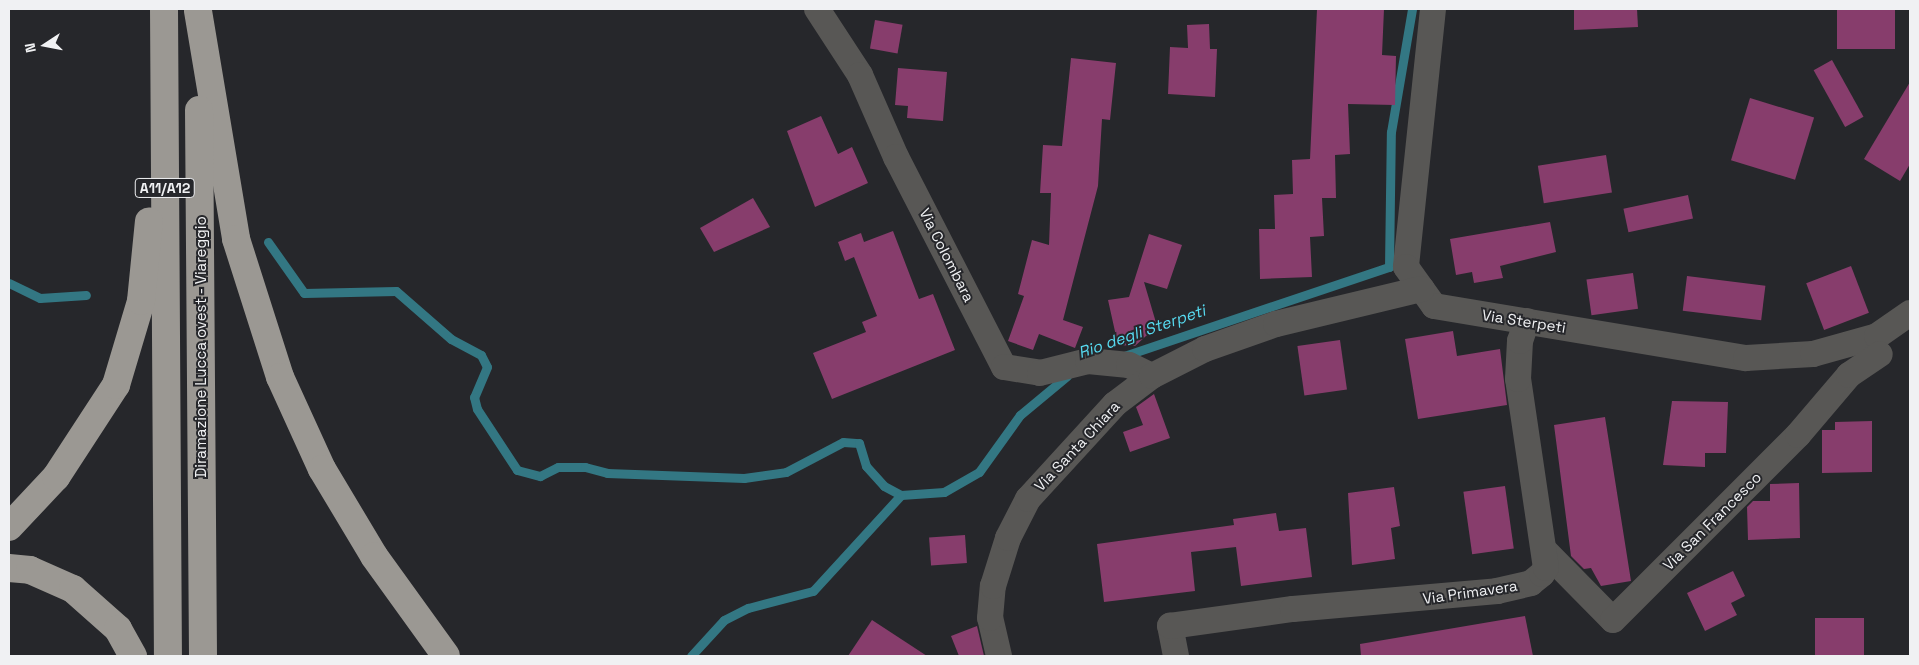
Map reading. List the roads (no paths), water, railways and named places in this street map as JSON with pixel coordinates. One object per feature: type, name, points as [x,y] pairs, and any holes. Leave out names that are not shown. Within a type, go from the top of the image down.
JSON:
[{"type":"highway","points":[[198,10],[224,182],[252,297],[280,377],[322,469],[374,556],[446,656]]},
{"type":"highway","name":"Diramazione Lucca ovest - Viareggio","points":[[198,10],[203,656]]},
{"type":"highway","points":[[9,527],[56,477],[90,428],[116,385],[130,344],[148,242],[164,12]]},
{"type":"highway","name":"A11/A12","points":[[164,12],[168,656]]},
{"type":"highway","points":[[9,568],[30,570],[73,589],[118,629],[133,656]]},
{"type":"street","name":"Via Colombara","points":[[817,9],[860,75],[896,157],[1004,367],[1040,373],[1098,363],[1129,365],[1152,376]]},
{"type":"street","name":"Via Sterpeti","points":[[1433,9],[1406,268],[1434,306],[1746,358],[1822,351],[1877,336],[1910,313]]},
{"type":"street","name":"Via Santa Chiara","points":[[999,656],[990,618],[993,586],[1008,538],[1028,499],[1115,404],[1152,376],[1205,349],[1276,324],[1422,289]]},
{"type":"street","name":"Via Primavera","points":[[1176,656],[1170,626],[1293,609],[1497,591],[1531,583],[1542,574],[1546,568],[1544,550],[1518,379],[1520,340],[1527,321]]},
{"type":"street","name":"Via San Francesco","points":[[1544,550],[1613,620],[1798,435],[1849,375],[1880,354]]},
{"type":"waterway","name":"Rio degli Sterpeti","points":[[1124,356],[1389,267],[1391,132],[1412,9]]},
{"type":"waterway","points":[[268,242],[304,293],[396,291],[451,339],[481,355],[487,367],[474,397],[477,409],[517,470],[540,476],[558,467],[585,467],[607,473],[744,478],[786,472],[843,442],[859,443],[866,466],[884,486],[901,495],[944,492],[979,472],[1020,415],[1067,376]]},
{"type":"waterway","points":[[9,283],[40,298],[86,295]]},
{"type":"waterway","name":"Rio degli Sterpeti","points":[[691,656],[724,620],[748,608],[813,591],[901,495]]}]
